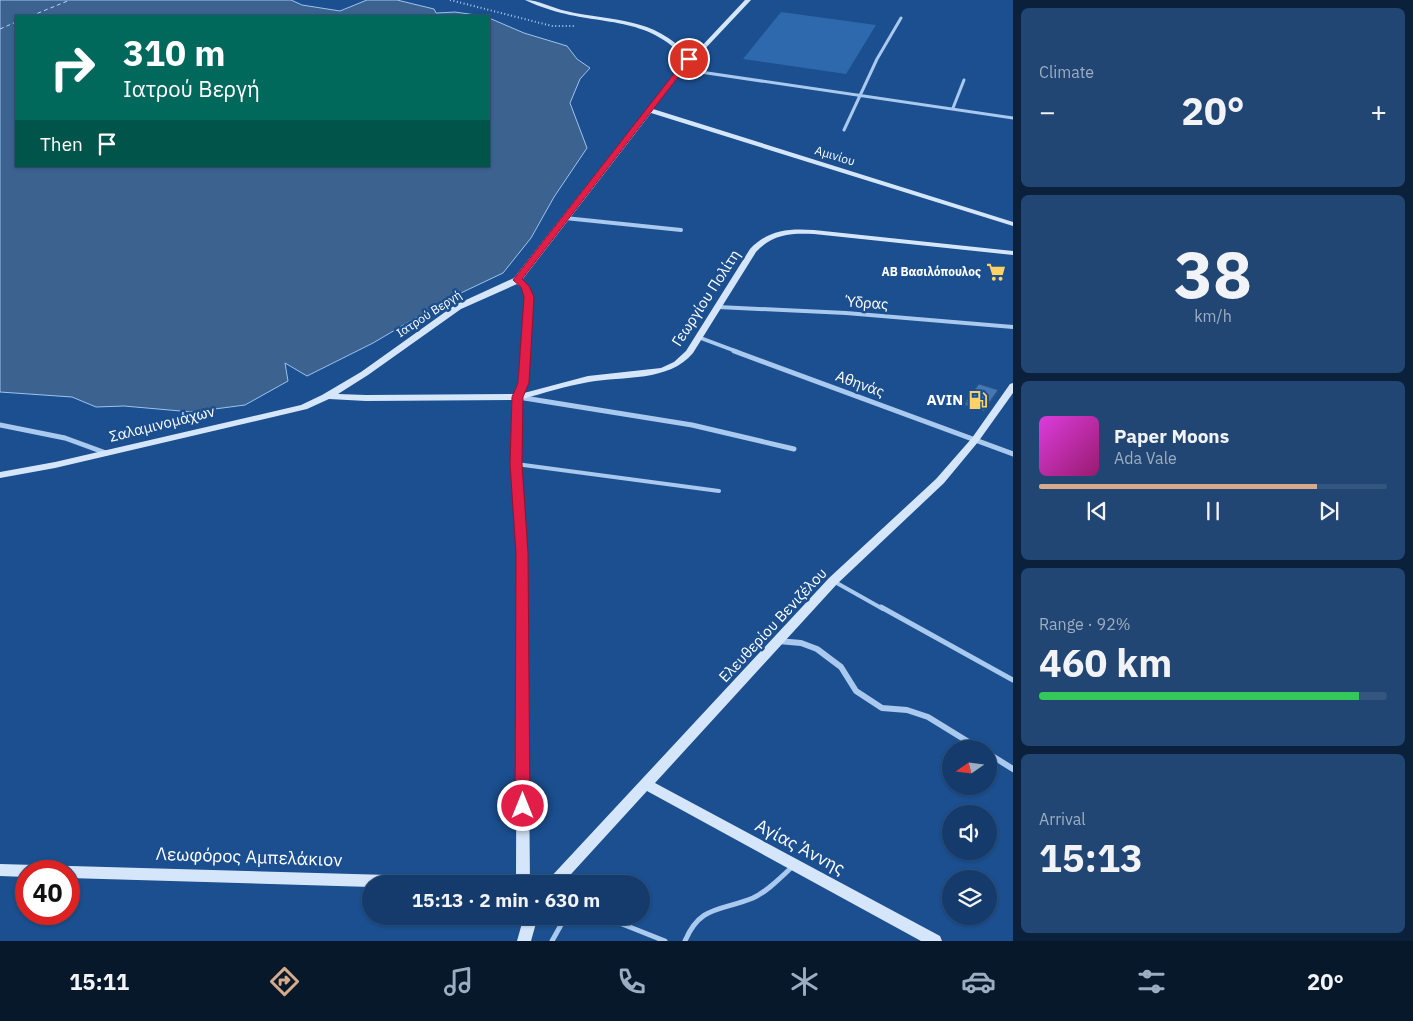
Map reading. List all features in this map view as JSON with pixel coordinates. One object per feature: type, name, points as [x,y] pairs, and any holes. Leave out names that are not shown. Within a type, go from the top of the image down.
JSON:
[{"type":"main road","points":[[528,0],[567,12],[616,19],[640,25],[679,45],[689,59]]},
{"type":"main road","name":"Ιατρού Βεργή","points":[[330,396],[460,306],[507,287],[517,280],[680,69],[700,51],[748,0]]},
{"type":"main road","name":"Αμινίου","points":[[649,110],[1013,224]]},
{"type":"main road","name":"Γεωργίου Πολίτη","points":[[330,396],[366,398],[517,397],[588,378],[663,370],[677,364],[689,353],[762,239],[794,230],[1013,253]]},
{"type":"main road","points":[[517,280],[525,286],[529,297],[524,383],[517,397],[516,464],[522,553],[523,875]]},
{"type":"main road","name":"Ελευθερίου Βενιζέλου","points":[[561,875],[833,581],[940,481],[975,440],[1013,386]]},
{"type":"main road","name":"Σαλαμινομάχων","points":[[0,475],[106,453],[304,407],[330,396]]},
{"type":"main road","name":"Αγίας Άννης","points":[[646,785],[935,941]]},
{"type":"main road","name":"Λεωφόρος Αμπελάκιον","points":[[0,870],[362,880]]},
{"type":"main road","points":[[524,941],[528,925]]},
{"type":"street","points":[[844,130],[859,95],[901,18]]},
{"type":"street","points":[[680,69],[1013,118]]},
{"type":"street","points":[[953,108],[964,80]]},
{"type":"street","points":[[565,218],[681,230]]},
{"type":"street","name":"Ύδρας","points":[[718,307],[846,312],[1013,326]]},
{"type":"street","name":"Αθηνάς","points":[[698,338],[1013,454]]},
{"type":"street","points":[[517,397],[751,437],[794,449]]},
{"type":"street","points":[[0,425],[65,438],[106,453]]},
{"type":"street","points":[[778,641],[801,643],[818,649],[841,667],[856,691],[882,708],[907,710],[928,717],[965,740]]},
{"type":"street","points":[[998,760],[1013,769]]},
{"type":"lane","points":[[516,464],[719,491]]},
{"type":"lane","points":[[833,581],[1013,680]]},
{"type":"lane","points":[[685,941],[689,927],[704,912],[754,897],[794,866]]},
{"type":"lane","points":[[552,941],[561,925]]},
{"type":"lane","points":[[625,925],[665,941]]},
{"type":"path","points":[[450,0],[552,26],[579,26]]},
{"type":"shaded area","points":[[0,0],[291,0],[302,5],[340,11],[367,0],[397,0],[434,9],[436,13],[455,12],[476,15],[15,15],[15,167],[490,167],[490,18],[524,33],[567,46],[577,59],[590,68],[580,79],[570,103],[587,148],[554,197],[531,238],[503,273],[446,300],[373,343],[307,376],[285,363],[288,381],[245,405],[192,412],[124,406],[96,407],[72,397],[0,392]]},
{"type":"shaded area","points":[[781,12],[876,25],[846,74],[743,59]]},
{"type":"building","points":[[979,384],[998,390],[985,408],[966,401]]},
{"type":"ferry route","points":[[33,15],[70,0]]},
{"type":"ferry route","points":[[0,29],[15,22]]},
{"type":"place","name":"ΑΒ Βασιλόπουλος","points":[[996,272]]},
{"type":"place","name":"AVIN","points":[[978,400]]},
{"type":"route","points":[[523,806],[522,553],[516,464],[517,397],[524,383],[529,297],[525,286],[517,280],[689,59]]}]
